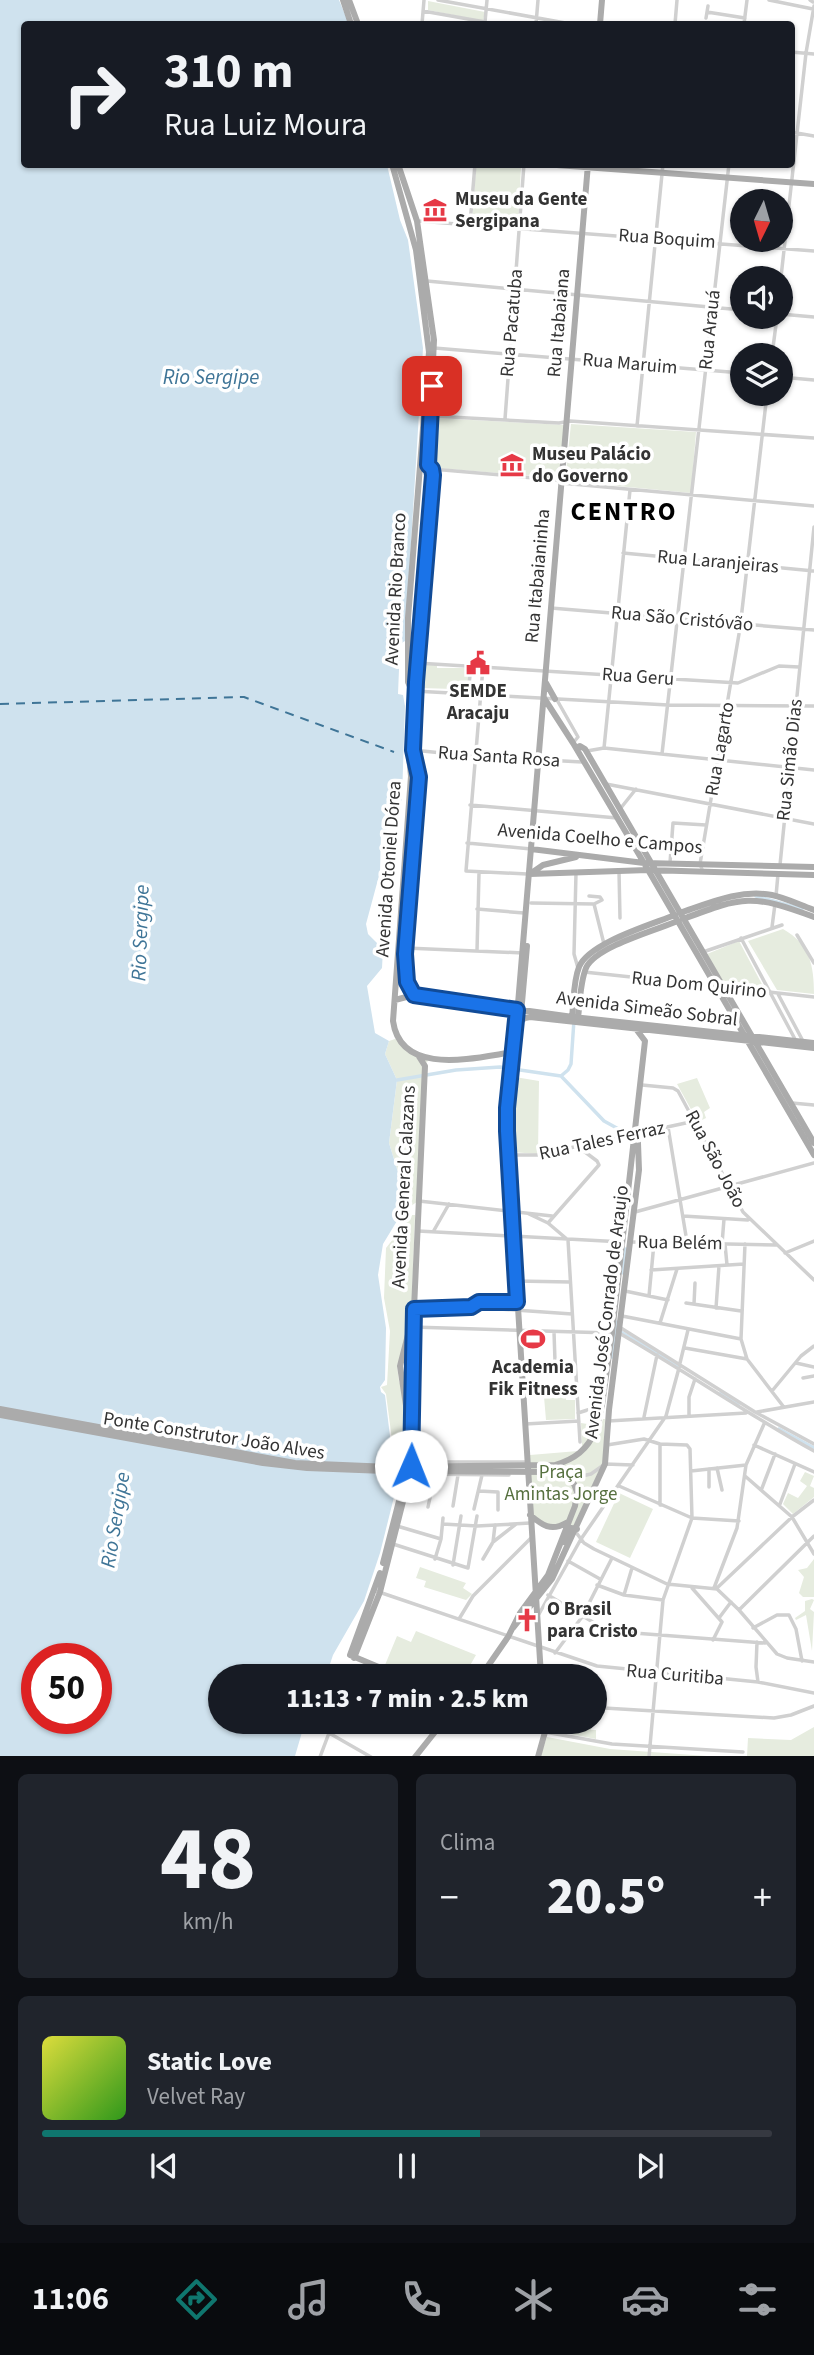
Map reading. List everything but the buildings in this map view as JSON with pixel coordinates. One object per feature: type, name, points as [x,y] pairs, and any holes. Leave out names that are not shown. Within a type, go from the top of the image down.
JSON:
[{"type":"main road","points":[[343,0],[350,21]]},
{"type":"main road","points":[[349,0],[357,21]]},
{"type":"main road","points":[[600,21],[602,0]]},
{"type":"main road","name":"Avenida Rio Branco","points":[[393,168],[415,250],[429,352],[407,645],[408,682],[415,691]]},
{"type":"main road","name":"Avenida Rio Branco","points":[[399,168],[417,221],[434,348],[428,465],[432,469],[415,691]]},
{"type":"main road","name":"Rua Itabaiana","points":[[561,483],[588,168]]},
{"type":"main road","points":[[609,168],[728,177],[791,185],[814,184]]},
{"type":"main road","name":"Rua Itabaianinha","points":[[532,874],[533,811],[561,483]]},
{"type":"main road","points":[[545,682],[555,699]]},
{"type":"main road","name":"Avenida Otoniel Dórea","points":[[414,995],[407,982],[406,948],[419,777],[413,750],[415,691]]},
{"type":"main road","name":"Avenida Otoniel Dórea","points":[[415,691],[408,747],[411,786],[394,1028],[405,1046],[416,1053]]},
{"type":"main road","points":[[544,698],[649,866]]},
{"type":"main road","points":[[575,745],[588,751],[649,866],[788,1104],[814,1155]]},
{"type":"main road","name":"Avenida Coelho e Campos","points":[[531,849],[704,872],[814,867]]},
{"type":"main road","points":[[514,1056],[526,913],[532,874],[543,865],[584,856]]},
{"type":"main road","name":"Avenida Coelho e Campos","points":[[532,874],[619,871],[670,863],[814,875]]},
{"type":"main road","points":[[524,954],[532,874]]},
{"type":"main road","points":[[575,1020],[581,971],[587,955],[604,944],[740,894],[814,910]]},
{"type":"main road","points":[[776,900],[814,917]]},
{"type":"main road","points":[[581,971],[604,951],[679,917]]},
{"type":"main road","name":"Avenida Simeão Sobral","points":[[395,1000],[414,995],[649,1031],[806,1045]]},
{"type":"main road","points":[[519,1010],[520,1023],[507,1108],[508,1155],[540,1664]]},
{"type":"main road","name":"Avenida Simeão Sobral","points":[[520,1023],[528,1017],[575,1020],[672,1028],[750,1039]]},
{"type":"main road","points":[[649,1031],[672,1028]]},
{"type":"main road","points":[[636,1029],[645,1041]]},
{"type":"main road","name":"Avenida Simeão Sobral","points":[[635,1133],[645,1041],[649,1031]]},
{"type":"main road","points":[[416,1053],[433,1059],[452,1061],[514,1056]]},
{"type":"main road","name":"Avenida General Calazans","points":[[371,1664],[352,1656],[393,1544],[408,1474],[412,1327],[425,1075],[425,1065],[416,1053]]},
{"type":"main road","points":[[788,1104],[814,1143]]},
{"type":"main road","name":"Avenida José Conrado de Araujo","points":[[626,1242],[639,1170],[635,1133]]},
{"type":"main road","name":"Avenida José Conrado de Araujo","points":[[535,1597],[546,1593],[605,1464],[635,1133]]},
{"type":"main road","name":"Avenida José Conrado de Araujo","points":[[550,1469],[580,1454],[596,1430],[608,1360],[622,1316],[625,1292],[623,1273]]},
{"type":"main road","name":"Avenida General Calazans","points":[[409,1459],[407,1404],[400,1366],[412,1327]]},
{"type":"main road","points":[[608,1360],[613,1379]]},
{"type":"main road","points":[[400,1366],[412,1367]]},
{"type":"main road","name":"Ponte Construtor João Alves","points":[[0,1409],[295,1462],[390,1467],[550,1469]]},
{"type":"main road","name":"Ponte Construtor João Alves","points":[[0,1415],[193,1451],[307,1468],[353,1471],[550,1469]]},
{"type":"main road","points":[[490,1664],[520,1613],[535,1597],[548,1575],[577,1497],[572,1481],[550,1469]]},
{"type":"main road","name":"Avenida General Calazans","points":[[378,1591],[408,1474]]},
{"type":"main road","points":[[530,1519],[551,1528],[568,1522]]},
{"type":"main road","points":[[560,1543],[571,1528],[576,1530]]},
{"type":"main road","points":[[419,1755],[434,1734]]},
{"type":"main road","points":[[538,1756],[544,1734]]},
{"type":"street","points":[[422,21],[424,0]]},
{"type":"street","points":[[438,0],[554,21]]},
{"type":"street","points":[[485,21],[487,0]]},
{"type":"street","points":[[536,21],[538,0]]},
{"type":"street","points":[[675,21],[677,0]]},
{"type":"street","points":[[744,21],[747,0]]},
{"type":"street","points":[[769,0],[813,4],[795,150]]},
{"type":"street","points":[[706,18],[708,6]]},
{"type":"street","points":[[423,11],[475,21]]},
{"type":"street","points":[[707,12],[745,18]]},
{"type":"street","points":[[795,52],[814,54]]},
{"type":"street","points":[[797,133],[814,136]]},
{"type":"street","points":[[470,224],[475,168]]},
{"type":"street","name":"Rua Pacatuba","points":[[505,419],[524,168]]},
{"type":"street","points":[[638,426],[663,168]]},
{"type":"street","name":"Rua Arauá","points":[[662,754],[729,168]]},
{"type":"street","points":[[791,189],[793,168]]},
{"type":"street","name":"Rua Boquim","points":[[417,221],[730,244]]},
{"type":"street","name":"Rua Boquim","points":[[793,250],[814,251]]},
{"type":"street","points":[[427,281],[730,309]]},
{"type":"street","points":[[793,316],[814,317]]},
{"type":"street","name":"Rua Maruim","points":[[434,348],[730,372]]},
{"type":"street","points":[[793,378],[814,380]]},
{"type":"street","name":"Rua Lagarto","points":[[699,864],[732,683],[766,406]]},
{"type":"street","points":[[430,415],[699,429],[814,438]]},
{"type":"street","points":[[420,471],[432,469],[556,480],[561,483],[630,490],[814,506]]},
{"type":"street","points":[[604,748],[630,490]]},
{"type":"street","name":"Rua Simão Dias","points":[[771,928],[814,527]]},
{"type":"street","name":"Rua Laranjeiras","points":[[623,553],[811,570]]},
{"type":"street","name":"Rua São Cristóvão","points":[[551,608],[814,630]]},
{"type":"street","name":"Rua Geru","points":[[417,663],[732,683]]},
{"type":"street","points":[[468,694],[471,666]]},
{"type":"street","points":[[483,667],[466,870],[468,873],[532,874]]},
{"type":"street","points":[[732,683],[742,683],[779,667],[799,667]]},
{"type":"street","points":[[415,691],[668,705],[814,706]]},
{"type":"street","points":[[555,699],[578,737],[575,745]]},
{"type":"street","points":[[588,751],[604,748],[814,769]]},
{"type":"street","name":"Rua Santa Rosa","points":[[413,750],[584,762]]},
{"type":"street","points":[[603,783],[814,824]]},
{"type":"street","points":[[619,810],[636,789]]},
{"type":"street","points":[[470,805],[617,818]]},
{"type":"street","points":[[670,863],[673,823],[706,825]]},
{"type":"street","name":"Avenida Coelho e Campos","points":[[467,843],[531,849]]},
{"type":"street","points":[[699,864],[704,872]]},
{"type":"street","points":[[619,871],[620,918]]},
{"type":"street","points":[[477,951],[479,873]]},
{"type":"street","points":[[576,873],[574,954],[581,971]]},
{"type":"street","points":[[531,903],[601,903],[602,897],[589,896]]},
{"type":"street","points":[[594,904],[604,944]]},
{"type":"street","points":[[477,909],[526,913]]},
{"type":"street","points":[[700,954],[782,925]]},
{"type":"street","points":[[797,935],[814,963]]},
{"type":"street","points":[[741,938],[769,992],[806,1045]]},
{"type":"street","points":[[406,948],[524,954]]},
{"type":"street","name":"Rua Dom Quirino","points":[[581,971],[814,997]]},
{"type":"street","points":[[778,993],[806,1045]]},
{"type":"street","name":"Rua São João","points":[[639,1085],[676,1090],[749,1220],[814,1280]]},
{"type":"street","points":[[788,1104],[814,1105]]},
{"type":"street","name":"Rua Tales Ferraz","points":[[508,1155],[537,1156],[695,1121]]},
{"type":"street","points":[[668,1127],[688,1243]]},
{"type":"street","points":[[548,1223],[598,1167],[597,1160],[577,1146]]},
{"type":"street","points":[[633,1213],[814,1163]]},
{"type":"street","points":[[418,1201],[552,1216]]},
{"type":"street","points":[[433,1232],[449,1204]]},
{"type":"street","points":[[529,1214],[548,1223],[568,1241],[580,1442]]},
{"type":"street","points":[[683,1216],[749,1220]]},
{"type":"street","points":[[724,1219],[727,1265]]},
{"type":"street","name":"Rua Belém","points":[[417,1231],[568,1241],[776,1245]]},
{"type":"street","points":[[785,1253],[814,1241]]},
{"type":"street","points":[[649,1296],[654,1243]]},
{"type":"street","points":[[745,1244],[741,1339],[747,1359],[783,1406]]},
{"type":"street","points":[[651,1270],[744,1264]]},
{"type":"street","points":[[716,1308],[719,1266]]},
{"type":"street","points":[[660,1324],[677,1269]]},
{"type":"street","points":[[516,1281],[570,1282]]},
{"type":"street","points":[[694,1304],[695,1283]]},
{"type":"street","points":[[625,1292],[667,1300]]},
{"type":"street","points":[[687,1303],[741,1311]]},
{"type":"street","points":[[414,1311],[517,1306],[572,1314]]},
{"type":"street","points":[[622,1316],[741,1339]]},
{"type":"street","points":[[412,1327],[554,1332],[618,1331],[814,1444]]},
{"type":"street","points":[[536,1619],[546,1593],[666,1416],[688,1330]]},
{"type":"street","points":[[618,1331],[679,1366],[764,1424],[814,1451]]},
{"type":"street","points":[[554,1332],[555,1361]]},
{"type":"street","points":[[772,1391],[795,1363],[814,1346]]},
{"type":"street","points":[[684,1348],[747,1359]]},
{"type":"street","points":[[644,1417],[657,1355]]},
{"type":"street","points":[[795,1363],[813,1367],[813,1376],[803,1378]]},
{"type":"street","points":[[689,1415],[695,1379]]},
{"type":"street","points":[[608,1420],[748,1413],[814,1402]]},
{"type":"street","points":[[578,1413],[602,1405]]},
{"type":"street","points":[[524,1424],[579,1421]]},
{"type":"street","points":[[715,1588],[739,1521],[746,1465],[764,1424]]},
{"type":"street","points":[[607,1445],[644,1439],[660,1444],[688,1446],[692,1518],[663,1600],[649,1756]]},
{"type":"street","points":[[660,1444],[660,1505]]},
{"type":"street","points":[[754,1445],[814,1472]]},
{"type":"street","points":[[761,1489],[775,1454]]},
{"type":"street","points":[[409,1459],[540,1463],[582,1476],[591,1474],[605,1464],[632,1465]]},
{"type":"street","points":[[780,1505],[795,1464]]},
{"type":"street","points":[[691,1471],[746,1465]]},
{"type":"street","points":[[717,1468],[722,1490]]},
{"type":"street","points":[[709,1469],[709,1487]]},
{"type":"street","points":[[408,1474],[528,1475]]},
{"type":"street","points":[[428,1507],[435,1475]]},
{"type":"street","points":[[453,1506],[457,1475]]},
{"type":"street","points":[[474,1510],[482,1475]]},
{"type":"street","points":[[745,1476],[792,1517],[814,1554]]},
{"type":"street","points":[[619,1486],[692,1518],[739,1521]]},
{"type":"street","points":[[478,1491],[498,1492],[498,1510]]},
{"type":"street","points":[[715,1588],[814,1500]]},
{"type":"street","points":[[453,1565],[461,1526],[460,1516]]},
{"type":"street","points":[[393,1544],[453,1565],[470,1567],[477,1516]]},
{"type":"street","points":[[435,1559],[443,1518]]},
{"type":"street","points":[[483,1559],[493,1542],[516,1524],[530,1519]]},
{"type":"street","points":[[443,1524],[516,1524]]},
{"type":"street","points":[[493,1542],[494,1524]]},
{"type":"street","points":[[397,1526],[441,1539]]},
{"type":"street","points":[[588,1530],[576,1530],[581,1539],[594,1549],[667,1584],[715,1588],[732,1602],[765,1643],[781,1657],[814,1661]]},
{"type":"street","points":[[739,1610],[814,1536]]},
{"type":"street","points":[[459,1619],[473,1596],[531,1538]]},
{"type":"street","points":[[555,1653],[582,1616],[612,1558]]},
{"type":"street","points":[[567,1561],[600,1579]]},
{"type":"street","points":[[624,1595],[632,1567]]},
{"type":"street","points":[[597,1585],[624,1595],[663,1600]]},
{"type":"street","points":[[690,1587],[719,1618],[722,1625],[713,1640]]},
{"type":"street","name":"Rua Curitiba","points":[[378,1591],[555,1653],[607,1668],[758,1682],[814,1693]]},
{"type":"street","points":[[546,1593],[582,1616],[611,1630],[765,1643]]},
{"type":"street","points":[[719,1618],[732,1602]]},
{"type":"street","points":[[753,1628],[777,1615],[789,1615],[796,1629],[802,1661]]},
{"type":"street","points":[[757,1642],[758,1682]]},
{"type":"street","points":[[607,1708],[774,1718],[814,1706]]},
{"type":"street","points":[[321,1756],[329,1733],[371,1756]]},
{"type":"street","points":[[555,1734],[595,1742],[743,1752]]},
{"type":"green space","points":[[428,1],[485,12],[483,21],[428,10]]},
{"type":"green space","points":[[476,168],[521,168],[518,226],[472,223]]},
{"type":"green space","points":[[433,418],[565,425],[560,478],[437,468],[431,462]]},
{"type":"green space","points":[[571,424],[696,432],[691,493],[565,481]]},
{"type":"green space","points":[[420,664],[437,665],[437,668],[468,668],[468,688],[464,692],[455,689],[420,688]]},
{"type":"green space","points":[[783,929],[799,942],[809,957],[814,994],[777,990],[748,941]]},
{"type":"green space","points":[[739,941],[765,990],[725,985],[707,954]]},
{"type":"green space","points":[[398,1038],[428,1061],[418,1201],[411,1206],[389,1143],[397,1080],[385,1054],[389,1041]]},
{"type":"green space","points":[[515,1077],[539,1081],[538,1154],[512,1152],[510,1113]]},
{"type":"green space","points":[[697,1078],[710,1108],[704,1112],[706,1118],[698,1122],[677,1084]]},
{"type":"green space","points":[[412,1215],[415,1215],[411,1328],[397,1366],[404,1393],[405,1462],[391,1462],[394,1455],[386,1394],[381,1387],[387,1385],[390,1331],[384,1298],[386,1248]]},
{"type":"green space","points":[[543,1385],[574,1386],[575,1394],[566,1395],[566,1400],[575,1400],[575,1419],[546,1420]]},
{"type":"green space","name":"Praça Amintas Jorge","points":[[603,1419],[603,1462],[571,1531],[560,1524],[544,1524],[532,1514],[530,1455],[578,1451],[582,1446],[581,1423],[601,1426]]},
{"type":"green space","points":[[805,1472],[814,1476],[810,1486],[814,1488],[814,1497],[793,1514],[783,1504],[788,1493],[798,1498],[807,1486],[800,1481]]},
{"type":"green space","points":[[619,1493],[653,1509],[630,1558],[596,1542]]},
{"type":"green space","points":[[814,1559],[814,1597],[803,1597],[799,1593],[804,1577],[798,1570],[807,1568]]},
{"type":"green space","points":[[420,1567],[466,1583],[463,1588],[472,1594],[466,1600],[424,1587],[426,1581],[416,1578]]},
{"type":"green space","points":[[812,1599],[812,1651],[806,1615],[796,1620],[795,1618],[805,1611],[805,1601]]},
{"type":"green space","points":[[416,1631],[476,1655],[471,1664],[385,1664],[397,1636],[411,1642]]},
{"type":"green space","points":[[814,1727],[814,1756],[747,1756],[748,1738],[791,1740]]},
{"type":"green space","points":[[570,1734],[596,1734],[596,1739]]},
{"type":"green space","points":[[547,1737],[610,1749],[707,1756],[540,1756]]},
{"type":"water","name":"Rio Sergipe","points":[[0,0],[339,0],[348,21],[21,21],[21,168],[388,168],[400,220],[408,240],[423,348],[405,641],[400,644],[398,694],[403,695],[405,706],[402,798],[398,824],[381,832],[380,872],[366,924],[368,934],[383,949],[382,968],[367,986],[375,1033],[389,1041],[385,1054],[397,1080],[389,1143],[405,1195],[400,1216],[383,1244],[378,1275],[386,1328],[385,1380],[380,1387],[385,1395],[392,1453],[388,1461],[388,1475],[394,1477],[396,1489],[380,1553],[364,1601],[330,1664],[208,1664],[208,1734],[301,1734],[295,1756],[0,1756]]},
{"type":"waterway","points":[[756,896],[802,909]]},
{"type":"waterway","points":[[561,1076],[571,1064],[574,1020]]},
{"type":"waterway","points":[[397,1080],[456,1070],[500,1067],[561,1076],[604,1121],[624,1132]]},
{"type":"waterway","points":[[623,1273],[626,1249]]},
{"type":"waterway","points":[[612,1357],[617,1322]]},
{"type":"waterway","points":[[619,1331],[679,1366]]},
{"type":"waterway","points":[[721,1393],[738,1404]]},
{"type":"waterway","points":[[779,1429],[814,1448]]},
{"type":"ferry route","points":[[0,704],[244,697],[394,752]]},
{"type":"place","name":"Museu da Gente Sergipana","points":[[435,210]]},
{"type":"place","name":"Museu Palácio do Governo","points":[[512,465]]},
{"type":"place","name":"SEMDE Aracaju","points":[[478,663]]},
{"type":"place","name":"Academia Fik Fitness","points":[[533,1339]]},
{"type":"place","name":"O Brasil para Cristo","points":[[527,1620]]},
{"type":"district","name":"CENTRO","points":[[624,511]]},
{"type":"route","points":[[411,1466],[414,1309],[471,1307],[479,1302],[517,1302],[507,1131],[517,1010],[414,995],[407,982],[405,954],[419,777],[413,750],[416,682],[433,475],[428,465],[432,386]]}]
